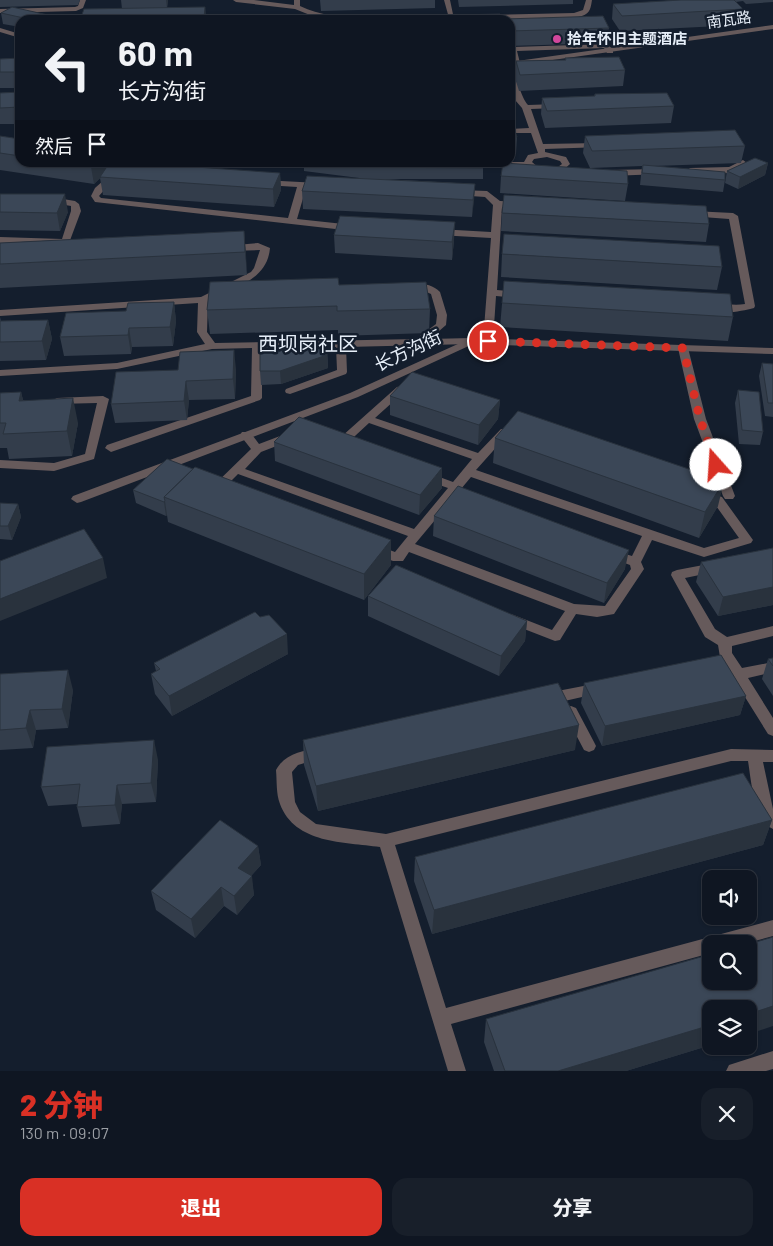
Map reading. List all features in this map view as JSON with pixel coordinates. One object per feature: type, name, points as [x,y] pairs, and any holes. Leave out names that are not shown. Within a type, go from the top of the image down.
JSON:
[{"type":"street","points":[[0,11],[76,9],[81,7],[83,0]]},
{"type":"street","points":[[236,0],[297,4],[308,13],[318,15]]},
{"type":"street","points":[[447,0],[451,15]]},
{"type":"street","points":[[515,17],[565,16],[582,13],[588,8],[588,0]]},
{"type":"street","name":"南瓦路","points":[[515,63],[773,27]]},
{"type":"street","points":[[0,30],[15,34]]},
{"type":"street","points":[[515,49],[606,46],[610,51]]},
{"type":"street","points":[[515,76],[519,74]]},
{"type":"street","points":[[515,91],[519,100],[526,107],[541,150],[563,159],[566,164],[565,167]]},
{"type":"street","points":[[526,107],[563,106]]},
{"type":"street","points":[[515,131],[534,130]]},
{"type":"street","points":[[528,164],[528,160],[541,150],[609,144]]},
{"type":"street","points":[[682,171],[731,170],[743,163]]},
{"type":"street","points":[[515,164],[528,164],[545,172],[557,171],[565,167],[574,168]]},
{"type":"street","points":[[121,167],[98,190],[95,196],[98,200],[364,228]]},
{"type":"street","points":[[603,174],[672,172]]},
{"type":"street","points":[[252,182],[331,187]]},
{"type":"street","points":[[292,221],[302,185]]},
{"type":"street","points":[[448,192],[487,194],[498,204],[527,205]]},
{"type":"street","points":[[0,240],[71,241],[76,211],[75,204],[66,201],[42,200]]},
{"type":"street","points":[[488,341],[491,293],[499,252],[495,235],[498,204]]},
{"type":"street","points":[[684,214],[733,216],[750,306],[734,309],[705,307]]},
{"type":"street","points":[[430,232],[495,235]]},
{"type":"street","points":[[0,313],[203,300],[214,292],[243,280],[256,272],[265,248],[258,246],[221,247]]},
{"type":"street","points":[[400,286],[424,287],[435,292],[442,315],[441,325],[420,341]]},
{"type":"street","points":[[214,292],[243,291]]},
{"type":"street","points":[[491,293],[530,296]]},
{"type":"street","points":[[203,300],[202,332],[212,346]]},
{"type":"street","points":[[0,373],[117,366],[212,346],[471,341]]},
{"type":"street","name":"长方沟街","points":[[77,499],[354,395],[471,341],[773,351]]},
{"type":"street","points":[[290,391],[342,372],[341,343]]},
{"type":"street","points":[[112,448],[256,398],[258,345]]},
{"type":"street","points":[[683,348],[700,419],[729,496]]},
{"type":"street","points":[[338,446],[403,388]]},
{"type":"street","points":[[0,464],[54,467],[90,456],[103,399],[44,401]]},
{"type":"street","points":[[368,420],[480,458]]},
{"type":"street","points":[[302,432],[257,449],[215,490],[398,562],[416,534],[454,494],[480,458],[507,429],[516,432]]},
{"type":"street","points":[[246,435],[257,449]]},
{"type":"street","points":[[257,449],[237,470],[416,534]]},
{"type":"street","points":[[411,471],[454,494]]},
{"type":"street","points":[[469,472],[704,553],[747,540],[718,500],[690,491]]},
{"type":"street","points":[[635,562],[649,534]]},
{"type":"street","points":[[407,546],[573,609],[591,612],[609,611],[638,569],[635,562],[598,548]]},
{"type":"street","points":[[725,566],[677,575],[710,633],[725,643],[773,631]]},
{"type":"street","points":[[500,615],[555,636],[573,609]]},
{"type":"street","points":[[725,643],[725,653],[773,730]]},
{"type":"street","points":[[739,674],[773,666]]},
{"type":"street","points":[[534,703],[612,686]]},
{"type":"street","points":[[563,696],[589,746]]},
{"type":"street","points":[[331,750],[293,760],[284,770],[287,803],[295,817],[312,830],[386,841],[731,755],[773,756]]},
{"type":"street","points":[[754,755],[768,797],[765,810],[773,822]]},
{"type":"street","points":[[386,841],[457,1071]]},
{"type":"street","points":[[747,935],[773,928]]},
{"type":"street","points":[[440,1018],[702,947]]},
{"type":"street","points":[[735,1071],[773,1060]]},
{"type":"building","points":[[681,0],[734,0],[743,9],[622,16],[613,4]]},
{"type":"building","points":[[12,7],[48,15],[15,16],[1,13]]},
{"type":"building","points":[[205,7],[204,15],[82,15],[84,9]]},
{"type":"building","points":[[500,14],[500,15],[456,15]]},
{"type":"building","points":[[603,16],[609,28],[515,31],[515,19]]},
{"type":"building","points":[[619,57],[625,70],[520,75],[516,61],[566,60],[565,58]]},
{"type":"building","points":[[15,58],[15,72],[0,72],[0,59]]},
{"type":"building","points":[[15,92],[15,107],[0,108],[0,93]]},
{"type":"building","points":[[667,93],[674,106],[547,111],[542,98],[595,96],[595,94]]},
{"type":"building","points":[[735,130],[745,146],[592,151],[585,136]]},
{"type":"building","points":[[0,136],[15,138],[15,155],[0,153]]},
{"type":"building","points":[[755,158],[768,163],[740,177],[727,171]]},
{"type":"building","points":[[515,164],[627,171],[628,184],[501,176],[502,167],[515,167]]},
{"type":"building","points":[[643,165],[725,172],[725,180],[642,173]]},
{"type":"building","points":[[107,167],[196,167],[280,173],[273,189],[100,177]]},
{"type":"building","points":[[367,167],[483,167],[483,168]]},
{"type":"building","points":[[307,176],[475,184],[473,200],[302,191]]},
{"type":"building","points":[[0,194],[65,194],[57,213],[0,212]]},
{"type":"building","points":[[504,195],[706,206],[709,224],[502,213]]},
{"type":"building","points":[[340,216],[455,222],[452,242],[334,235]]},
{"type":"building","points":[[244,231],[245,252],[0,264],[0,243]]},
{"type":"building","points":[[504,234],[719,246],[722,267],[502,254]]},
{"type":"building","points":[[338,278],[339,285],[426,282],[430,309],[337,311],[337,306],[207,310],[210,282]]},
{"type":"building","points":[[504,281],[730,294],[733,317],[502,303]]},
{"type":"building","points":[[174,302],[170,327],[129,328],[128,335],[60,337],[66,313],[126,311],[128,303]]},
{"type":"building","points":[[48,320],[42,341],[0,342],[0,321]]},
{"type":"building","points":[[327,345],[327,355],[280,371],[260,371],[260,347]]},
{"type":"building","points":[[234,350],[233,379],[186,381],[184,401],[111,404],[116,372],[178,370],[180,352]]},
{"type":"building","points":[[762,363],[773,364],[773,403],[768,403]]},
{"type":"building","points":[[412,372],[500,400],[479,425],[390,396]]},
{"type":"building","points":[[738,390],[759,392],[763,432],[742,430]]},
{"type":"building","points":[[21,392],[19,401],[73,398],[67,431],[3,434],[6,423],[0,423],[0,393]]},
{"type":"building","points":[[518,411],[724,481],[705,512],[495,438]]},
{"type":"building","points":[[299,417],[442,468],[420,495],[274,442]]},
{"type":"building","points":[[167,459],[193,469],[164,497],[164,502],[133,490]]},
{"type":"building","points":[[195,467],[391,540],[364,574],[164,497]]},
{"type":"building","points":[[458,486],[629,550],[607,583],[434,516]]},
{"type":"building","points":[[0,503],[18,504],[8,526],[0,526]]},
{"type":"building","points":[[84,529],[103,558],[0,599],[0,561]]},
{"type":"building","points":[[773,548],[773,587],[723,597],[701,562]]},
{"type":"building","points":[[396,565],[527,621],[501,656],[368,596]]},
{"type":"building","points":[[255,612],[260,617],[269,615],[287,634],[169,696],[151,674],[160,669],[154,663]]},
{"type":"building","points":[[721,655],[746,696],[605,726],[584,683]]},
{"type":"building","points":[[773,658],[773,666],[768,659]]},
{"type":"building","points":[[68,670],[62,709],[30,710],[26,728],[0,730],[0,674]]},
{"type":"building","points":[[558,683],[579,725],[316,786],[303,740]]},
{"type":"building","points":[[154,740],[151,783],[117,785],[115,805],[77,807],[80,784],[41,787],[47,747]]},
{"type":"building","points":[[743,773],[772,820],[434,910],[415,857]]},
{"type":"building","points":[[220,820],[258,846],[238,868],[252,876],[234,896],[221,887],[191,919],[151,891]]},
{"type":"building","points":[[773,937],[773,1006],[757,1011],[757,1000],[702,1000],[702,1028],[558,1071],[505,1071],[486,1019],[702,957],[702,990],[757,990],[757,942]]},
{"type":"place","name":"拾年怀旧主题酒店","points":[[557,39]]},
{"type":"district","name":"西坝岗社区","points":[[308,344]]},
{"type":"route","points":[[488,341],[683,348],[700,419],[716,465]]}]
